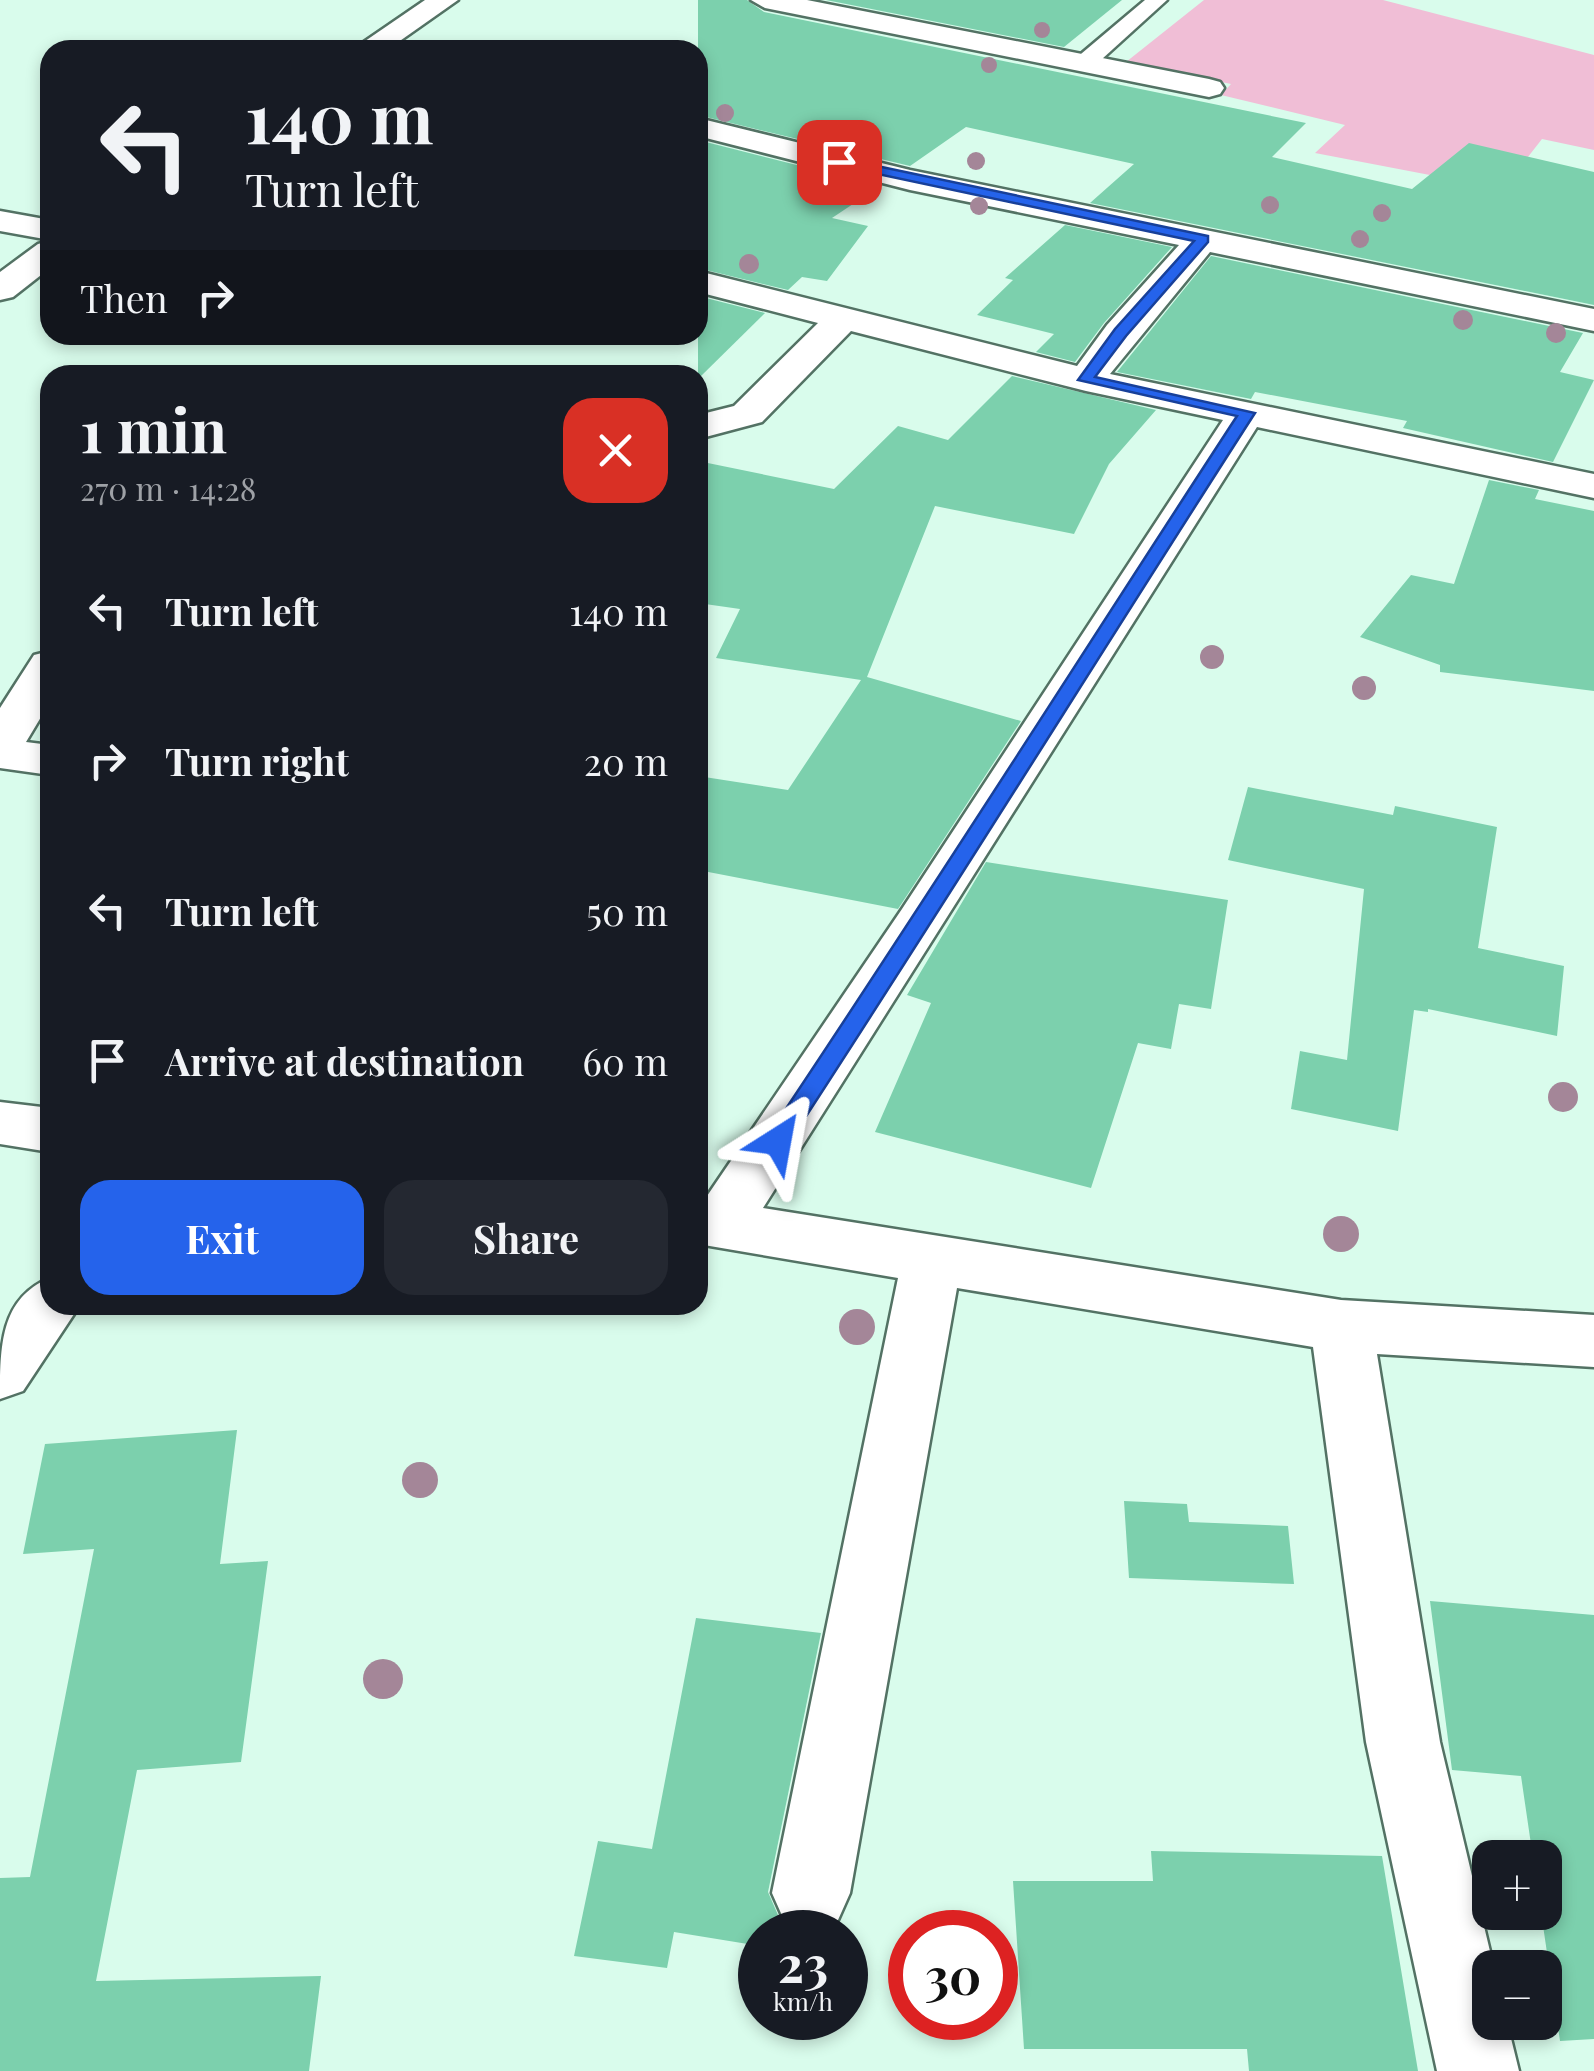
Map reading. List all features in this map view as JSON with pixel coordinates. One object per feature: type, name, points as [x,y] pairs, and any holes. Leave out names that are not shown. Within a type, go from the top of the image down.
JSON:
[{"type":"street","points":[[388,40],[444,0]]},
{"type":"street","points":[[764,0],[1209,88]]},
{"type":"street","points":[[708,130],[910,180],[1594,320]]},
{"type":"street","points":[[0,222],[40,228]]},
{"type":"street","points":[[1086,380],[1120,332],[1204,239]]},
{"type":"street","points":[[0,289],[40,259]]},
{"type":"street","points":[[708,283],[1086,380],[1594,486]]},
{"type":"street","points":[[708,424],[748,414],[843,318]]},
{"type":"street","points":[[1247,413],[904,950],[709,1223],[1341,1326],[1594,1340]]},
{"type":"street","points":[[0,745],[40,681]]},
{"type":"street","points":[[0,753],[40,759]]},
{"type":"street","points":[[0,1123],[40,1129]]},
{"type":"street","points":[[811,1893],[932,1259]]},
{"type":"street","points":[[0,1372],[41,1315]]},
{"type":"street","points":[[1341,1326],[1404,1742],[1478,2071]]},
{"type":"lane","points":[[1084,64],[1157,0]]},
{"type":"shaded area","points":[[1204,0],[1383,0],[1594,55],[1594,150],[1542,139],[1503,189],[1315,153],[1345,125],[1221,95],[1231,84],[1126,62]]},
{"type":"building","points":[[698,0],[747,0],[764,12],[1306,123],[1272,157],[1412,189],[1469,143],[1594,172],[1594,305],[1090,203],[1134,164],[966,127],[910,166],[708,117],[708,40],[698,40]]},
{"type":"building","points":[[826,0],[1122,0],[1064,47]]},
{"type":"building","points":[[708,143],[880,186],[832,218],[868,226],[827,281],[802,277],[788,290],[708,270]]},
{"type":"building","points":[[1065,225],[1172,247],[1075,362],[1036,352],[1054,334],[977,315],[1013,280],[1005,278]]},
{"type":"building","points":[[1211,256],[1583,333],[1560,372],[1594,380],[1553,462],[1403,428],[1407,421],[1255,392],[1251,399],[1117,372]]},
{"type":"building","points":[[708,299],[765,313],[708,369],[708,365],[698,365],[698,345],[708,345]]},
{"type":"building","points":[[1012,376],[1156,410],[1109,464],[1074,534],[935,506],[867,677],[1021,721],[898,909],[708,872],[708,778],[788,790],[861,680],[716,658],[740,609],[708,604],[708,463],[834,489],[898,426],[948,440]]},
{"type":"building","points":[[1489,480],[1539,490],[1535,499],[1594,511],[1594,691],[1440,672],[1440,665],[1360,637],[1411,575],[1454,584]]},
{"type":"building","points":[[1248,787],[1393,815],[1395,806],[1497,827],[1478,948],[1564,966],[1557,1036],[1428,1009],[1414,1010],[1398,1131],[1291,1109],[1300,1051],[1347,1060],[1364,889],[1228,860]]},
{"type":"building","points":[[986,862],[1228,900],[1211,1009],[1179,1004],[1171,1049],[1138,1043],[1091,1188],[875,1132],[931,1003],[907,995]]},
{"type":"building","points":[[237,1430],[220,1564],[268,1561],[241,1762],[137,1770],[96,1981],[321,1976],[309,2071],[0,2071],[0,1878],[30,1877],[94,1549],[23,1554],[45,1444]]},
{"type":"building","points":[[1124,1501],[1187,1504],[1189,1522],[1288,1526],[1294,1584],[1129,1578]]},
{"type":"building","points":[[1430,1601],[1594,1615],[1594,2039],[1560,2041],[1562,1950],[1547,1950],[1544,1930],[1562,1930],[1562,1840],[1530,1840],[1521,1776],[1452,1770]]},
{"type":"building","points":[[696,1618],[821,1633],[768,1892],[776,1910],[738,1910],[738,1942],[674,1932],[667,1968],[574,1956],[598,1841],[652,1849]]},
{"type":"building","points":[[1151,1851],[1382,1856],[1418,2071],[1249,2071],[1247,2049],[1024,2049],[1018,1910],[1015,1910],[1013,1881],[1153,1881]]},
{"type":"route","points":[[778,1141],[1247,413],[1086,380],[1120,332],[1204,239],[839,162]]}]
